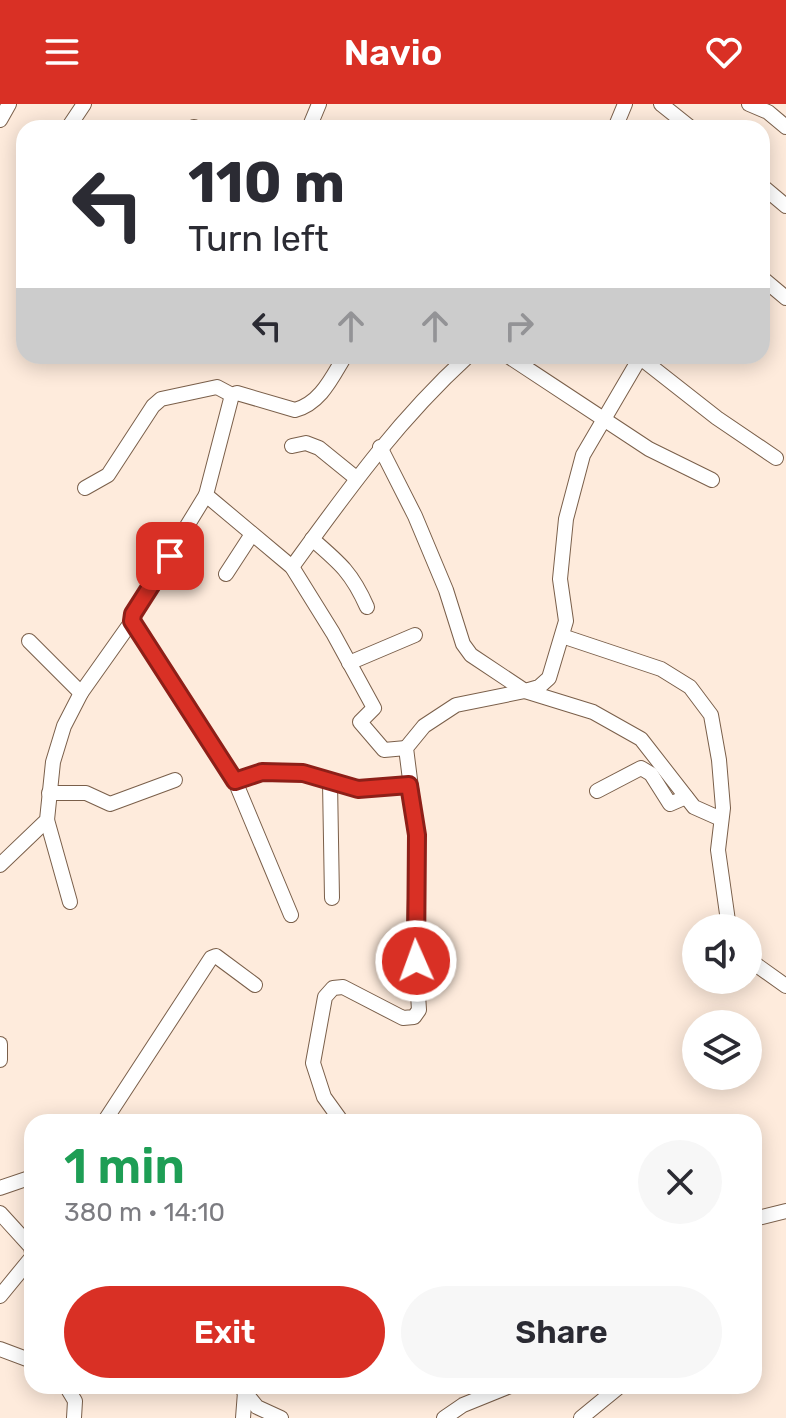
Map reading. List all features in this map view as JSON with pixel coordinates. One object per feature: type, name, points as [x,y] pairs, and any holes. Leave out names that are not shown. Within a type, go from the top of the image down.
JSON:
[{"type":"street","points":[[0,120],[9,104]]},
{"type":"street","points":[[661,104],[681,120]]},
{"type":"street","points":[[749,104],[770,108],[786,127]]},
{"type":"street","points":[[770,193],[786,206]]},
{"type":"street","points":[[770,285],[786,298]]},
{"type":"street","points":[[85,488],[108,475],[153,406],[161,399],[217,387],[232,395],[237,393],[295,410],[303,408],[329,385],[341,364]]},
{"type":"street","points":[[292,567],[380,447],[459,364]]},
{"type":"street","points":[[520,364],[649,449],[712,480]]},
{"type":"street","points":[[336,1114],[324,1097],[313,1063],[325,997],[333,988],[343,987],[403,1018],[414,1017],[419,1010],[414,931],[417,835],[406,748],[424,726],[456,705],[539,687],[549,678],[566,621],[560,579],[566,519],[583,455],[636,364]]},
{"type":"street","points":[[649,364],[717,418],[776,458]]},
{"type":"street","points":[[70,902],[47,820],[53,762],[64,726],[81,693],[132,621],[133,614],[206,495],[232,395]]},
{"type":"street","points":[[292,446],[306,443],[319,448],[356,478]]},
{"type":"street","points":[[380,447],[415,516],[446,590],[463,644],[471,655],[525,691],[593,712],[641,739],[694,807],[721,819]]},
{"type":"street","points":[[206,495],[292,567],[374,708],[360,722],[361,727],[384,750],[406,748]]},
{"type":"street","points":[[226,574],[252,534]]},
{"type":"street","points":[[312,539],[346,569],[356,582],[367,607]]},
{"type":"street","points":[[132,621],[235,781],[291,915]]},
{"type":"street","points":[[349,663],[415,635]]},
{"type":"street","points":[[562,636],[661,669],[690,687],[711,715],[719,760],[721,819],[718,850],[727,914]]},
{"type":"street","points":[[29,641],[81,693]]},
{"type":"street","points":[[597,791],[641,768],[651,774],[670,804],[686,797]]},
{"type":"street","points":[[235,781],[262,772],[303,773],[358,789],[409,785]]},
{"type":"street","points":[[49,793],[86,793],[110,804],[175,780]]},
{"type":"street","points":[[330,782],[332,898]]},
{"type":"street","points":[[0,865],[47,820]]},
{"type":"street","points":[[109,1114],[211,958],[216,956],[255,985]]},
{"type":"street","points":[[762,969],[786,986]]},
{"type":"street","points":[[0,1044],[0,1060]]},
{"type":"street","points":[[0,1188],[24,1180]]},
{"type":"street","points":[[762,1217],[786,1211]]},
{"type":"street","points":[[0,1213],[24,1239]]},
{"type":"street","points":[[0,1296],[24,1265]]},
{"type":"street","points":[[0,1349],[24,1358]]},
{"type":"street","points":[[71,1394],[75,1401],[74,1418]]},
{"type":"street","points":[[243,1394],[243,1418]]},
{"type":"street","points":[[247,1394],[257,1407],[281,1418]]},
{"type":"street","points":[[444,1418],[476,1394]]},
{"type":"street","points":[[581,1418],[610,1394]]},
{"type":"route","points":[[170,556],[133,614],[132,621],[235,781],[262,772],[303,773],[358,789],[409,785],[417,835],[416,961]]}]
